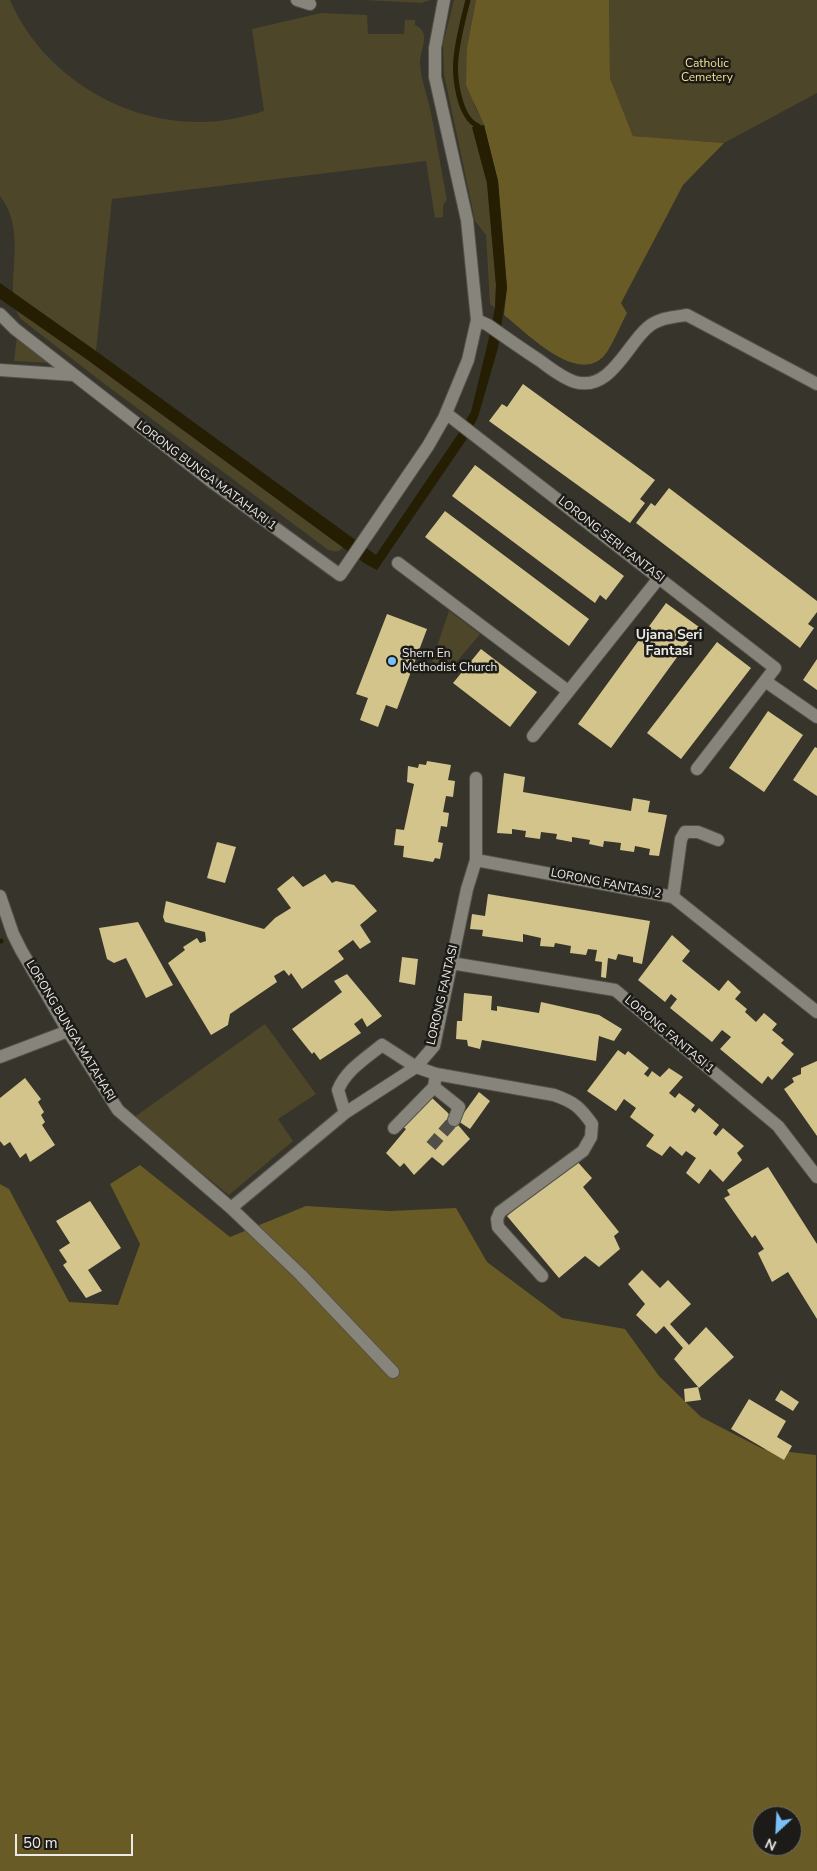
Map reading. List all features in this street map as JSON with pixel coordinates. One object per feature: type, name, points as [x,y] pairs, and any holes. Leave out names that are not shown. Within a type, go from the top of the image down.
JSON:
[{"type":"street","points":[[444,0],[435,48],[435,77],[467,220],[483,323],[446,414]]},
{"type":"street","name":"LORONG BUNGA MATAHARI 1","points":[[0,314],[74,375],[212,482],[340,575],[428,446],[446,414]]},
{"type":"street","points":[[483,323],[555,372],[575,382],[587,383],[601,378],[614,369],[647,328],[664,318],[687,315],[817,384]]},
{"type":"street","points":[[0,370],[74,375]]},
{"type":"street","name":"LORONG SERI FANTASI","points":[[446,414],[461,423],[775,668],[765,681]]},
{"type":"street","points":[[398,563],[568,690]]},
{"type":"street","points":[[533,736],[659,578]]},
{"type":"street","points":[[697,768],[765,681],[817,717]]},
{"type":"street","name":"LORONG FANTASI","points":[[231,1208],[345,1114],[416,1068],[434,1046],[467,889],[476,860],[476,778]]},
{"type":"street","points":[[674,897],[681,839],[685,832],[698,832],[718,840]]},
{"type":"street","name":"LORONG FANTASI 2","points":[[476,860],[674,897],[817,1012]]},
{"type":"street","name":"LORONG BUNGA MATAHARI","points":[[0,896],[13,934],[68,1031],[118,1110],[231,1208],[301,1275],[393,1372]]},
{"type":"street","name":"LORONG FANTASI 1","points":[[451,963],[615,990],[778,1126],[817,1177]]},
{"type":"street","points":[[0,1057],[68,1031]]},
{"type":"street","points":[[345,1114],[338,1090],[342,1080],[358,1064],[382,1045],[416,1068],[436,1074],[554,1095],[569,1100],[581,1108],[592,1124],[591,1137],[584,1151],[500,1212],[497,1219],[498,1227],[542,1276]]},
{"type":"street","points":[[394,1128],[434,1087],[436,1074]]},
{"type":"street","points":[[434,1087],[459,1107],[454,1120]]},
{"type":"green space","points":[[0,0],[10,0],[24,27],[42,50],[63,71],[88,89],[114,103],[142,114],[171,120],[217,121],[264,111],[252,29],[321,13],[367,15],[368,34],[404,34],[405,20],[415,20],[415,25],[423,32],[424,42],[420,58],[420,68],[430,108],[447,200],[443,205],[443,217],[435,218],[426,161],[112,199],[96,351],[89,361],[343,547],[340,550],[327,549],[102,382],[21,319],[15,307],[13,293],[15,245],[13,228],[9,212],[0,196]]},
{"type":"green space","points":[[363,0],[431,0],[421,3]]},
{"type":"green space","points":[[454,0],[476,0],[467,47],[475,107],[484,125],[472,127],[487,183],[496,285],[495,308],[490,304],[486,235],[475,221],[444,74],[443,44]]},
{"type":"green space","name":"Catholic Cemetery","points":[[609,0],[817,0],[817,93],[724,143],[633,136],[610,78]]},
{"type":"green space","points":[[17,337],[50,363],[14,361]]},
{"type":"green space","points":[[449,611],[480,634],[448,672],[432,661]]},
{"type":"green space","points":[[265,1024],[316,1094],[278,1119],[293,1141],[229,1195],[133,1118]]},
{"type":"shaded area","points":[[476,0],[609,0],[610,78],[633,136],[724,143],[683,185],[621,303],[627,313],[613,342],[603,357],[592,364],[579,364],[565,360],[538,343],[504,315],[507,288],[498,181],[484,125],[466,85],[467,47]]},
{"type":"shaded area","points":[[484,125],[498,181],[507,288],[498,348],[478,417],[466,440],[377,570],[364,563],[89,361],[0,299],[0,283],[376,555],[471,412],[495,308],[496,285],[487,183],[472,127]]},
{"type":"shaded area","points":[[140,1165],[230,1237],[306,1206],[390,1211],[456,1208],[487,1262],[562,1318],[625,1329],[659,1376],[701,1417],[763,1449],[816,1455],[817,1871],[0,1871],[0,1184],[9,1189],[69,1302],[118,1305],[140,1244],[110,1184]]},
{"type":"building","points":[[523,384],[655,480],[640,499],[645,503],[630,523],[489,421],[502,404],[507,407]]},
{"type":"building","points":[[475,465],[624,576],[606,600],[600,595],[595,603],[452,496]]},
{"type":"building","points":[[669,488],[817,601],[817,612],[808,624],[814,628],[800,648],[636,523],[651,503],[655,506]]},
{"type":"building","points":[[445,511],[589,619],[569,646],[425,537]]},
{"type":"building","points":[[666,603],[699,627],[611,748],[578,724]]},
{"type":"building","name":"Shern En Methodist Church","points":[[387,614],[427,629],[397,709],[386,705],[378,727],[360,720],[368,698],[356,694]]},
{"type":"building","points":[[717,642],[751,668],[681,759],[647,733]]},
{"type":"building","points":[[481,649],[537,692],[510,727],[453,683]]},
{"type":"building","points":[[817,659],[817,690],[803,680]]},
{"type":"building","points":[[768,711],[803,735],[764,792],[729,768]]},
{"type":"building","points":[[815,747],[817,748],[817,796],[793,780]]},
{"type":"building","points":[[427,761],[451,765],[448,780],[455,781],[453,797],[446,796],[443,812],[449,813],[447,827],[441,826],[438,842],[443,843],[440,859],[435,858],[433,862],[403,857],[404,846],[394,845],[396,829],[404,830],[414,784],[407,782],[408,766],[418,768],[419,764],[426,765]]},
{"type":"building","points":[[504,773],[525,777],[523,792],[631,811],[633,798],[650,801],[648,812],[667,815],[659,856],[649,855],[650,849],[635,846],[634,852],[620,850],[621,843],[604,841],[603,847],[589,844],[590,840],[572,837],[572,842],[556,839],[557,834],[541,832],[540,839],[525,837],[526,831],[512,829],[512,834],[497,833]]},
{"type":"building","points":[[217,842],[236,847],[225,883],[207,878]]},
{"type":"building","points":[[325,874],[332,883],[336,881],[354,885],[377,911],[360,925],[371,942],[360,949],[353,940],[338,951],[344,959],[302,989],[291,973],[289,976],[284,970],[274,976],[277,982],[230,1014],[228,1025],[211,1035],[168,963],[185,950],[183,947],[197,938],[200,943],[206,941],[205,932],[165,922],[163,917],[166,901],[264,929],[275,918],[291,908],[277,889],[293,876],[303,887]]},
{"type":"building","points":[[488,894],[650,921],[642,964],[633,962],[633,957],[618,954],[616,960],[608,958],[606,978],[601,977],[602,962],[595,961],[597,950],[588,949],[586,955],[570,953],[571,946],[555,943],[554,947],[540,946],[541,938],[523,934],[523,942],[482,936],[483,930],[470,929],[472,914],[485,916]]},
{"type":"building","points":[[138,922],[173,985],[146,998],[126,958],[114,963],[107,959],[99,928]]},
{"type":"building","points":[[672,935],[690,951],[682,961],[719,991],[728,980],[741,992],[735,999],[747,1009],[745,1012],[756,1022],[764,1013],[777,1024],[772,1030],[784,1040],[781,1043],[794,1054],[772,1080],[768,1076],[762,1084],[720,1049],[731,1037],[722,1030],[712,1042],[670,1008],[677,999],[671,994],[665,1002],[638,980]]},
{"type":"building","points":[[402,957],[418,959],[415,985],[399,982]]},
{"type":"building","points":[[347,974],[382,1016],[367,1027],[362,1018],[354,1024],[361,1033],[320,1060],[314,1052],[312,1054],[292,1029],[342,992],[334,981]]},
{"type":"building","points":[[464,993],[492,996],[491,1010],[497,1011],[497,1006],[539,1013],[541,1002],[599,1015],[622,1029],[614,1041],[599,1036],[596,1061],[482,1040],[480,1049],[468,1046],[467,1040],[456,1039],[457,1021],[462,1021]]},
{"type":"building","points":[[618,1050],[625,1055],[628,1051],[649,1068],[644,1074],[648,1077],[652,1071],[660,1077],[669,1068],[683,1077],[669,1093],[675,1098],[679,1093],[695,1105],[691,1110],[695,1113],[699,1108],[719,1125],[713,1133],[716,1136],[723,1128],[744,1146],[737,1153],[742,1160],[723,1182],[710,1169],[699,1184],[686,1173],[696,1158],[686,1151],[682,1156],[670,1146],[662,1156],[646,1146],[654,1135],[630,1117],[636,1108],[624,1099],[616,1111],[587,1091]]},
{"type":"building","points":[[817,1061],[817,1136],[784,1089],[794,1082],[792,1078],[801,1074],[801,1068]]},
{"type":"building","points":[[25,1078],[41,1099],[38,1102],[44,1112],[41,1115],[45,1122],[42,1125],[55,1145],[30,1162],[26,1153],[20,1158],[10,1142],[4,1146],[0,1141],[0,1098]]},
{"type":"building","points":[[479,1092],[490,1101],[470,1129],[458,1121]]},
{"type":"building","points":[[431,1097],[447,1112],[470,1139],[443,1166],[432,1157],[414,1175],[404,1163],[400,1167],[386,1153],[406,1129],[403,1127]]},
{"type":"building","points":[[575,1159],[592,1178],[583,1187],[619,1232],[614,1236],[620,1249],[599,1267],[585,1256],[559,1278],[507,1216]]},
{"type":"building","points":[[768,1167],[817,1244],[817,1319],[788,1272],[772,1282],[758,1253],[764,1249],[755,1235],[752,1238],[724,1198],[730,1195],[727,1190]]},
{"type":"building","points":[[90,1201],[121,1248],[88,1270],[102,1291],[86,1298],[63,1265],[67,1262],[59,1250],[70,1243],[56,1221]]},
{"type":"building","points":[[642,1270],[660,1288],[668,1280],[691,1304],[670,1324],[689,1345],[706,1327],[734,1357],[699,1388],[674,1359],[683,1348],[664,1326],[656,1334],[636,1315],[645,1304],[628,1284]]},
{"type":"building","points":[[698,1387],[701,1400],[685,1402],[684,1389]]},
{"type":"building","points":[[781,1390],[799,1402],[793,1411],[775,1400]]},
{"type":"building","points":[[749,1399],[786,1421],[777,1437],[792,1446],[784,1460],[731,1429]]},
{"type":"waterway","points":[[468,0],[458,44],[456,76],[462,106],[466,115],[478,126]]},
{"type":"tunnel","points":[[431,1146],[454,1120]]},
{"type":"place","name":"Shern En Methodist Church","points":[[392,661]]},
{"type":"district","name":"Ujana Seri Fantasi","points":[[669,644]]}]
